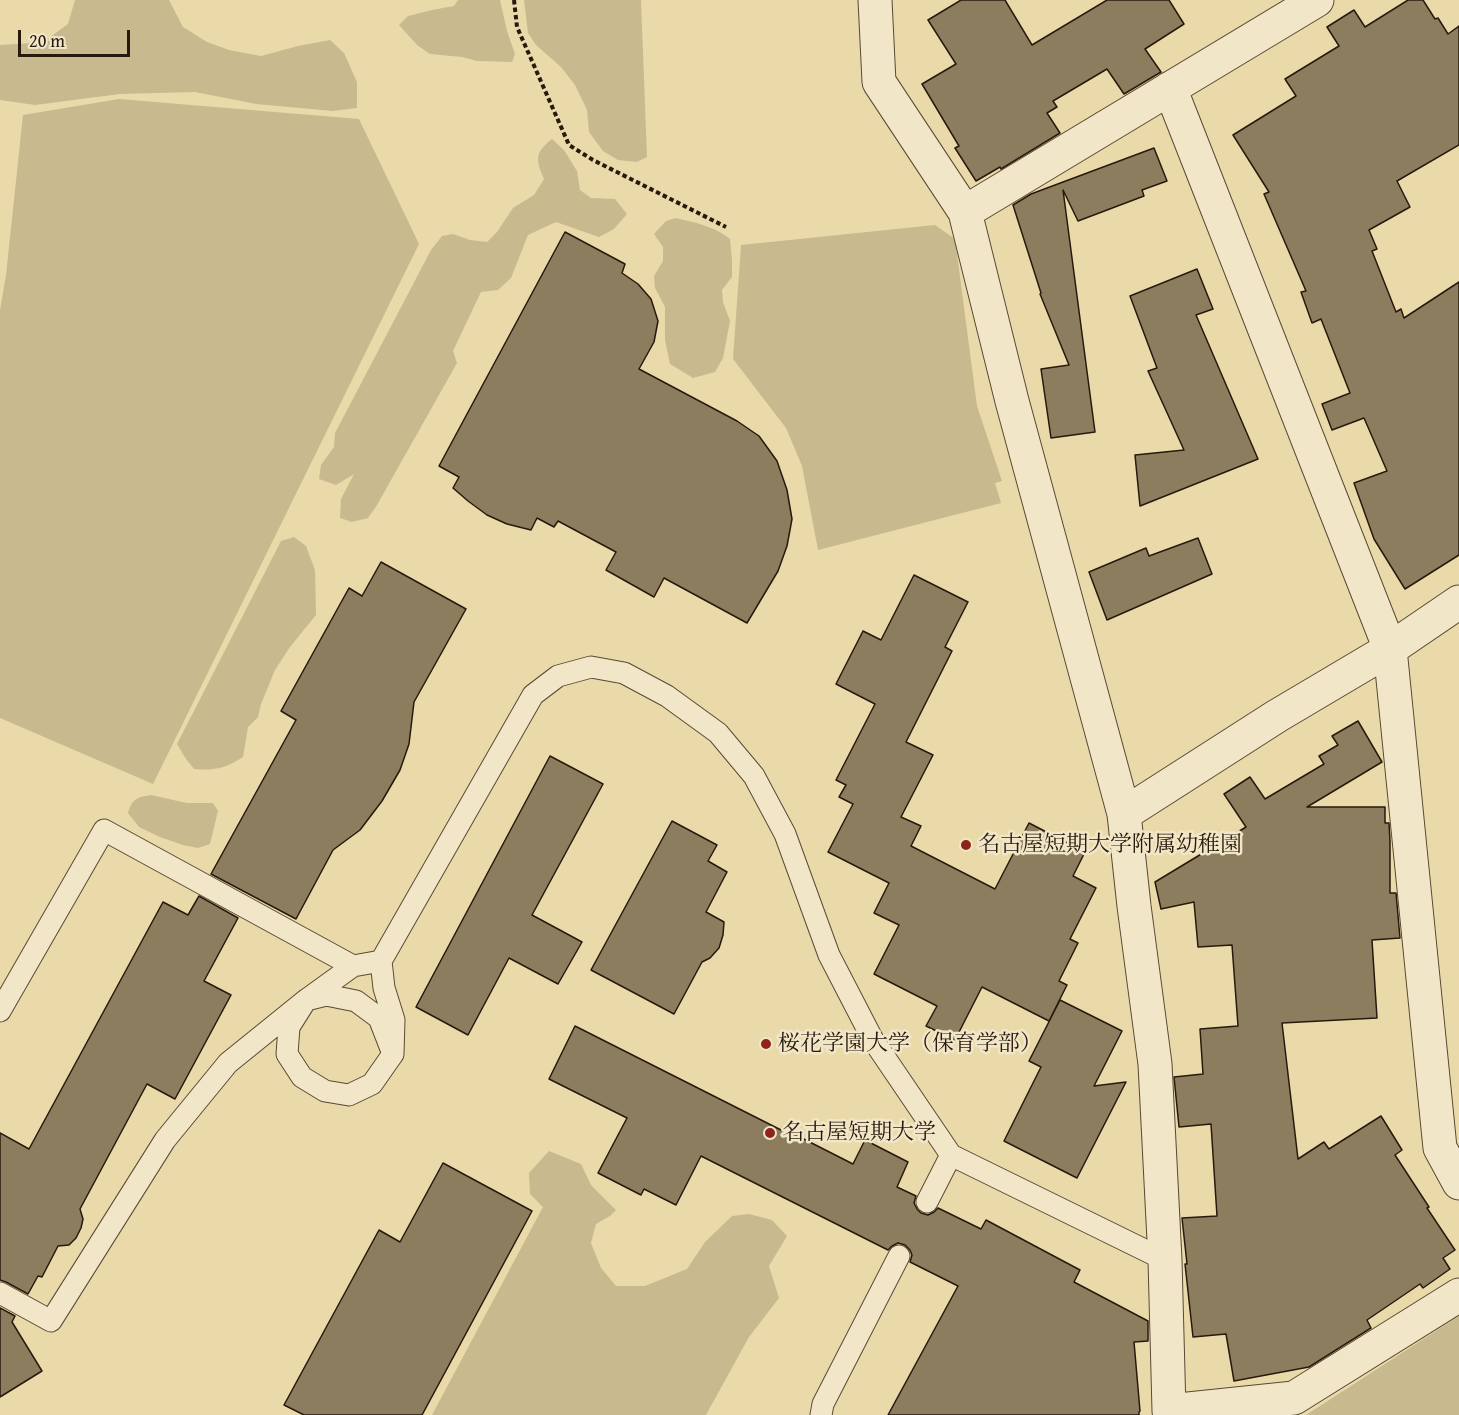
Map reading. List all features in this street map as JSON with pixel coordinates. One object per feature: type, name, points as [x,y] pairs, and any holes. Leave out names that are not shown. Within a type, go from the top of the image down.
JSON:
[{"type":"street","points":[[875,0],[879,82],[965,212],[1012,400],[1124,814],[1155,1064],[1165,1260],[1169,1413],[1294,1398],[1459,1295]]},
{"type":"street","points":[[965,212],[1317,0]]},
{"type":"street","points":[[1170,88],[1390,649],[1440,1149],[1459,1183]]},
{"type":"street","points":[[1124,814],[1277,716],[1390,649],[1459,602]]},
{"type":"lane","points":[[393,1054],[379,1018],[356,1001],[326,995],[306,1000],[289,1027],[286,1054],[302,1077],[325,1091],[349,1095],[372,1084],[393,1054],[394,1020],[384,988],[381,962],[533,695],[558,676],[591,667],[624,673],[667,696],[718,733],[754,776],[785,834],[829,955],[873,1040],[951,1155],[1165,1260]]},
{"type":"lane","points":[[0,1011],[104,830],[353,966]]},
{"type":"lane","points":[[0,1293],[51,1321],[165,1140],[228,1063],[306,1000],[353,966],[381,962]]},
{"type":"lane","points":[[927,1202],[951,1155]]},
{"type":"lane","points":[[821,1415],[824,1404],[899,1256]]},
{"type":"path","points":[[514,0],[517,27],[569,145],[593,160],[726,227]]},
{"type":"shaded area","points":[[75,0],[169,0],[183,27],[207,42],[229,50],[261,56],[330,40],[344,53],[357,82],[357,108],[333,111],[256,104],[195,92],[120,94],[35,105],[0,100],[0,45],[33,43],[50,37],[68,24]]},
{"type":"shaded area","points":[[458,0],[500,0],[515,54],[512,62],[477,61],[430,54],[417,45],[399,25],[408,16],[454,6]]},
{"type":"shaded area","points":[[524,0],[641,0],[647,157],[637,162],[618,160],[603,151],[589,132],[587,110],[575,85],[561,67],[536,45],[528,33]]},
{"type":"shaded area","points":[[119,99],[359,119],[419,244],[153,784],[0,718],[0,310],[6,275],[23,115]]},
{"type":"shaded area","points":[[552,139],[564,150],[577,171],[580,190],[591,198],[615,199],[627,214],[614,229],[599,237],[556,222],[528,235],[511,278],[498,290],[481,292],[453,351],[457,363],[377,505],[368,518],[352,522],[340,518],[341,499],[354,474],[336,485],[319,479],[321,465],[334,447],[335,433],[431,250],[442,236],[453,234],[470,240],[487,242],[497,232],[513,208],[534,195],[544,179],[538,162],[539,153]]},
{"type":"shaded area","points":[[675,218],[711,228],[730,239],[732,277],[722,290],[723,302],[730,321],[723,358],[715,372],[693,378],[670,364],[665,340],[665,307],[655,288],[654,276],[663,261],[663,247],[654,234],[666,221]]},
{"type":"shaded area","points":[[935,225],[955,239],[977,406],[1002,481],[995,483],[1001,503],[818,550],[802,466],[786,428],[733,359],[741,245]]},
{"type":"shaded area","points":[[294,537],[306,546],[315,570],[316,615],[275,670],[258,717],[248,727],[243,757],[220,768],[194,769],[177,744],[281,541]]},
{"type":"shaded area","points":[[151,795],[187,803],[213,803],[218,811],[210,844],[198,848],[183,845],[139,827],[128,813],[131,805],[142,797]]},
{"type":"shaded area","points":[[549,1151],[581,1164],[591,1185],[616,1210],[596,1224],[591,1243],[601,1268],[616,1286],[645,1286],[687,1269],[705,1242],[732,1216],[749,1214],[772,1220],[787,1236],[769,1266],[779,1298],[749,1337],[706,1415],[432,1415],[543,1207],[530,1194],[529,1173]]},
{"type":"shaded area","points":[[1459,1316],[1459,1415],[1306,1415]]},
{"type":"building","points":[[961,0],[1005,0],[1032,45],[1107,0],[1169,0],[1184,24],[1145,49],[1161,72],[1124,94],[1107,69],[1053,101],[1057,107],[1047,113],[1060,133],[1001,169],[1000,167],[976,181],[955,148],[959,146],[922,84],[956,64],[928,20]]},
{"type":"building","points":[[1408,0],[1423,0],[1448,34],[1459,26],[1459,145],[1397,181],[1410,207],[1369,230],[1377,249],[1372,251],[1396,312],[1401,309],[1404,318],[1459,282],[1459,555],[1405,589],[1374,539],[1354,483],[1387,471],[1364,418],[1332,430],[1322,404],[1350,393],[1321,319],[1312,323],[1301,292],[1306,291],[1264,194],[1269,192],[1233,135],[1296,96],[1285,79],[1339,46],[1327,27],[1354,10],[1365,27]]},
{"type":"building","points":[[1154,148],[1167,181],[1142,190],[1144,196],[1078,221],[1063,190],[1095,432],[1051,438],[1041,369],[1069,365],[1040,294],[1013,205],[1031,194]]},
{"type":"building","points":[[565,232],[625,264],[622,273],[638,284],[651,299],[658,321],[654,342],[639,369],[737,421],[759,436],[777,461],[787,490],[792,519],[787,546],[778,571],[747,623],[664,578],[654,597],[606,570],[616,552],[558,521],[554,527],[537,518],[531,530],[507,524],[487,515],[453,488],[459,477],[439,466]]},
{"type":"building","points":[[1197,269],[1213,309],[1196,315],[1258,459],[1140,506],[1135,455],[1184,450],[1148,371],[1157,368],[1130,296]]},
{"type":"building","points":[[1198,538],[1212,574],[1107,620],[1089,572],[1146,548],[1149,556]]},
{"type":"building","points":[[381,562],[466,609],[414,702],[409,744],[400,770],[382,801],[360,830],[333,850],[296,919],[211,874],[296,720],[281,711],[349,588],[362,596]]},
{"type":"building","points":[[914,575],[968,602],[945,647],[952,651],[906,742],[933,755],[901,817],[921,826],[911,846],[995,889],[1029,823],[1085,852],[1073,876],[1096,888],[1070,939],[1078,943],[1059,981],[1067,985],[1049,1021],[982,987],[955,1040],[926,1026],[937,1006],[874,974],[899,925],[874,913],[889,883],[828,852],[853,804],[839,797],[846,785],[836,780],[875,704],[836,684],[863,631],[881,640]]},
{"type":"building","points":[[1358,721],[1382,762],[1307,807],[1385,807],[1385,823],[1389,823],[1390,893],[1396,893],[1400,938],[1372,940],[1377,1018],[1282,1023],[1298,1159],[1324,1142],[1329,1149],[1381,1116],[1402,1150],[1395,1155],[1455,1250],[1443,1258],[1450,1269],[1423,1288],[1420,1284],[1367,1320],[1371,1328],[1309,1367],[1234,1381],[1226,1334],[1193,1337],[1182,1218],[1217,1216],[1211,1124],[1179,1127],[1174,1077],[1203,1074],[1200,1029],[1238,1026],[1232,945],[1198,947],[1194,902],[1161,909],[1155,882],[1246,827],[1224,794],[1250,777],[1265,799],[1324,764],[1319,756],[1338,745],[1332,736]]},
{"type":"building","points":[[550,756],[603,784],[532,915],[582,942],[558,984],[509,958],[468,1035],[416,1007]]},
{"type":"building","points":[[672,821],[717,845],[708,861],[727,872],[706,912],[724,922],[719,948],[710,958],[702,962],[674,1014],[591,970]]},
{"type":"building","points":[[199,896],[238,918],[204,981],[231,995],[175,1099],[147,1084],[80,1209],[83,1219],[76,1238],[69,1245],[58,1246],[42,1277],[38,1276],[28,1294],[0,1280],[0,1133],[29,1149],[163,902],[188,915]]},
{"type":"building","points":[[1060,1000],[1122,1031],[1094,1086],[1126,1082],[1077,1178],[1004,1141],[1041,1067],[1029,1061]]},
{"type":"building","points":[[575,1026],[853,1164],[865,1140],[908,1162],[897,1187],[916,1196],[914,1203],[921,1213],[928,1215],[938,1208],[981,1229],[986,1220],[1080,1270],[1074,1282],[1148,1321],[1148,1341],[1134,1342],[1139,1415],[888,1415],[958,1286],[910,1262],[912,1255],[905,1245],[898,1243],[888,1250],[701,1156],[676,1205],[644,1189],[641,1195],[598,1173],[627,1118],[549,1079]]},
{"type":"building","points":[[443,1163],[532,1211],[422,1415],[304,1415],[284,1405],[379,1230],[400,1242]]},
{"type":"building","points":[[0,1308],[15,1316],[12,1322],[42,1371],[0,1397]]},
{"type":"place","name":"名古屋短期大学附属幼稚園","points":[[966,845]]},
{"type":"place","name":"桜花学園大学（保育学部）","points":[[766,1044]]},
{"type":"place","name":"名古屋短期大学","points":[[770,1133]]}]
